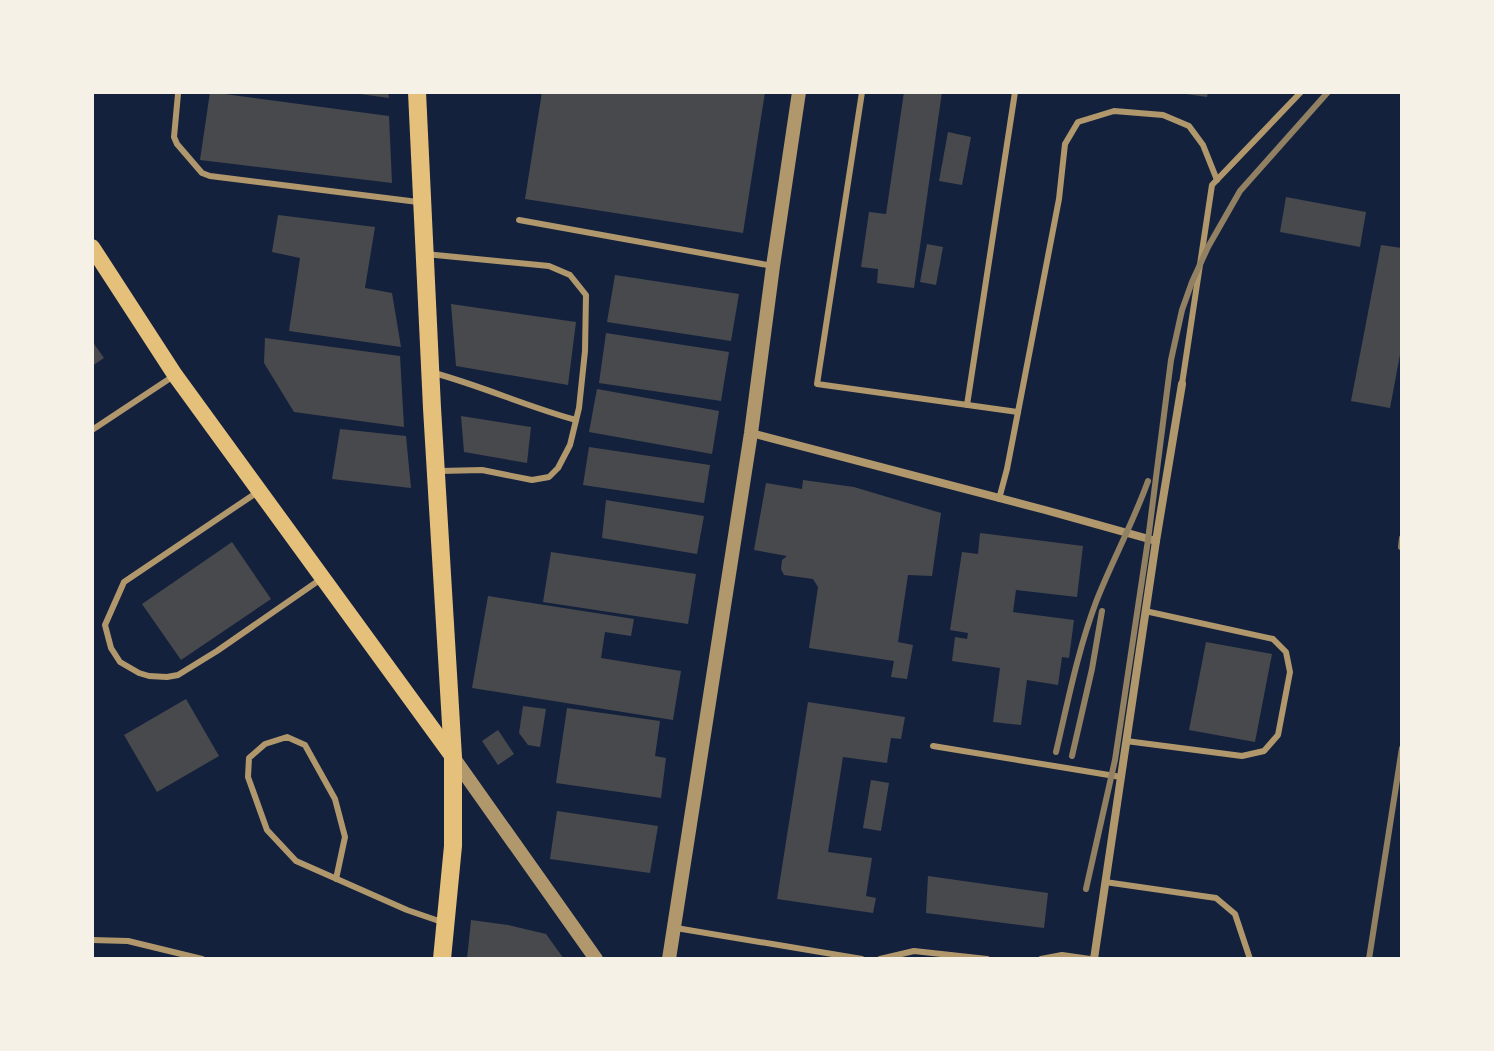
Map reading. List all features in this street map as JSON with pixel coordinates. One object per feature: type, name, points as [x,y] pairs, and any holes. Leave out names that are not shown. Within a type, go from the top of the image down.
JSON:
[{"type":"main road","points":[[417,92],[453,757],[453,846],[442,959]]},
{"type":"main road","points":[[92,247],[175,375],[453,757]]},
{"type":"street","points":[[669,959],[751,433],[799,92]]},
{"type":"street","points":[[1092,959],[1182,384]]},
{"type":"street","points":[[751,433],[1156,541]]},
{"type":"street","points":[[453,757],[596,959]]},
{"type":"lane","points":[[862,92],[817,384],[1018,412]]},
{"type":"lane","points":[[967,405],[1015,92]]},
{"type":"lane","points":[[1182,384],[1212,185],[1301,92]]},
{"type":"lane","points":[[178,94],[174,137],[202,173],[422,203]]},
{"type":"lane","points":[[999,499],[1059,199],[1065,144],[1078,122],[1114,111],[1163,115],[1189,126],[1203,145],[1217,180]]},
{"type":"lane","points":[[519,220],[773,266]]},
{"type":"lane","points":[[425,254],[549,266],[570,275],[586,295],[587,309],[576,420],[570,445],[558,468],[549,477],[532,480],[482,470],[436,472]]},
{"type":"lane","points":[[431,372],[576,420]]},
{"type":"lane","points":[[92,430],[175,375]]},
{"type":"lane","points":[[259,491],[124,582],[105,625],[111,648],[120,662],[149,676],[178,675],[322,578]]},
{"type":"lane","points":[[1126,741],[1242,756],[1264,751],[1278,735],[1290,672],[1286,652],[1273,639],[1145,611]]},
{"type":"lane","points":[[336,879],[345,837],[335,799],[305,745],[287,737],[265,744],[249,758],[248,777],[267,830],[296,861],[336,879],[407,910],[446,923]]},
{"type":"lane","points":[[933,746],[1121,777]]},
{"type":"lane","points":[[1105,882],[1216,898],[1235,914],[1250,959]]},
{"type":"lane","points":[[674,928],[862,959]]},
{"type":"lane","points":[[92,940],[128,941],[202,959]]},
{"type":"lane","points":[[880,959],[914,951],[987,959]]},
{"type":"lane","points":[[1041,959],[1062,955],[1092,959]]},
{"type":"building","points":[[210,92],[389,116],[392,183],[200,160]]},
{"type":"building","points":[[388,92],[389,98],[360,94]]},
{"type":"building","points":[[542,92],[765,92],[743,233],[525,199]]},
{"type":"building","points":[[904,92],[942,92],[914,288],[877,283],[878,269],[861,267],[869,212],[886,214]]},
{"type":"building","points":[[1186,92],[1208,92],[1207,97]]},
{"type":"building","points":[[948,132],[971,137],[962,185],[939,181]]},
{"type":"building","points":[[1286,197],[1366,212],[1360,247],[1280,232]]},
{"type":"building","points":[[278,215],[375,227],[365,288],[392,293],[401,347],[289,331],[300,258],[272,252]]},
{"type":"building","points":[[927,244],[943,247],[936,285],[920,282]]},
{"type":"building","points":[[1381,245],[1402,248],[1402,344],[1390,408],[1351,401]]},
{"type":"building","points":[[615,275],[739,294],[731,341],[607,322]]},
{"type":"building","points":[[451,304],[576,322],[568,385],[456,366]]},
{"type":"building","points":[[606,333],[729,352],[721,401],[599,383]]},
{"type":"building","points":[[265,338],[400,356],[404,427],[294,412],[264,363]]},
{"type":"building","points":[[92,341],[104,358],[92,366]]},
{"type":"building","points":[[597,389],[719,411],[712,454],[589,432]]},
{"type":"building","points":[[461,416],[531,427],[527,463],[464,452]]},
{"type":"building","points":[[340,429],[406,436],[411,488],[332,479]]},
{"type":"building","points":[[589,447],[710,465],[704,503],[583,485]]},
{"type":"building","points":[[803,480],[854,487],[941,513],[932,576],[908,575],[898,642],[913,645],[907,679],[891,677],[894,661],[809,648],[818,587],[813,579],[784,575],[782,560],[787,556],[754,550],[766,483],[802,489]]},
{"type":"building","points":[[606,500],[704,516],[697,554],[602,538]]},
{"type":"building","points":[[980,533],[1083,546],[1077,597],[1016,590],[1013,612],[1074,620],[1069,658],[1062,657],[1058,685],[1027,680],[1021,725],[993,722],[1000,668],[952,661],[955,637],[967,639],[968,633],[950,630],[962,552],[978,554]]},
{"type":"building","points":[[232,542],[271,599],[181,660],[142,604]]},
{"type":"building","points":[[551,552],[696,574],[688,624],[543,602]]},
{"type":"building","points":[[488,596],[634,619],[631,636],[605,632],[601,658],[681,671],[673,720],[472,688]]},
{"type":"building","points":[[1206,642],[1272,654],[1255,742],[1189,730]]},
{"type":"building","points":[[186,699],[219,756],[157,792],[124,735]]},
{"type":"building","points":[[808,702],[905,717],[901,739],[891,738],[887,763],[843,757],[828,852],[872,858],[866,896],[876,898],[873,913],[777,899]]},
{"type":"building","points":[[523,706],[546,709],[540,747],[528,745],[519,733]]},
{"type":"building","points":[[567,708],[660,721],[655,756],[666,758],[661,798],[556,783]]},
{"type":"building","points":[[498,730],[514,754],[498,765],[482,741]]},
{"type":"building","points":[[871,780],[889,783],[881,831],[863,828]]},
{"type":"building","points":[[557,811],[658,826],[650,873],[550,859]]},
{"type":"building","points":[[928,876],[1048,893],[1044,928],[926,913]]},
{"type":"building","points":[[471,920],[546,934],[564,959],[467,959]]},
{"type":"railway","points":[[1086,889],[1115,760],[1171,360],[1182,310],[1208,247],[1240,191],[1328,92]]},
{"type":"railway","points":[[1056,752],[1090,620],[1148,481]]},
{"type":"railway","points":[[1401,547],[1402,538]]},
{"type":"railway","points":[[1072,756],[1102,611]]},
{"type":"railway","points":[[1369,959],[1402,748]]}]
